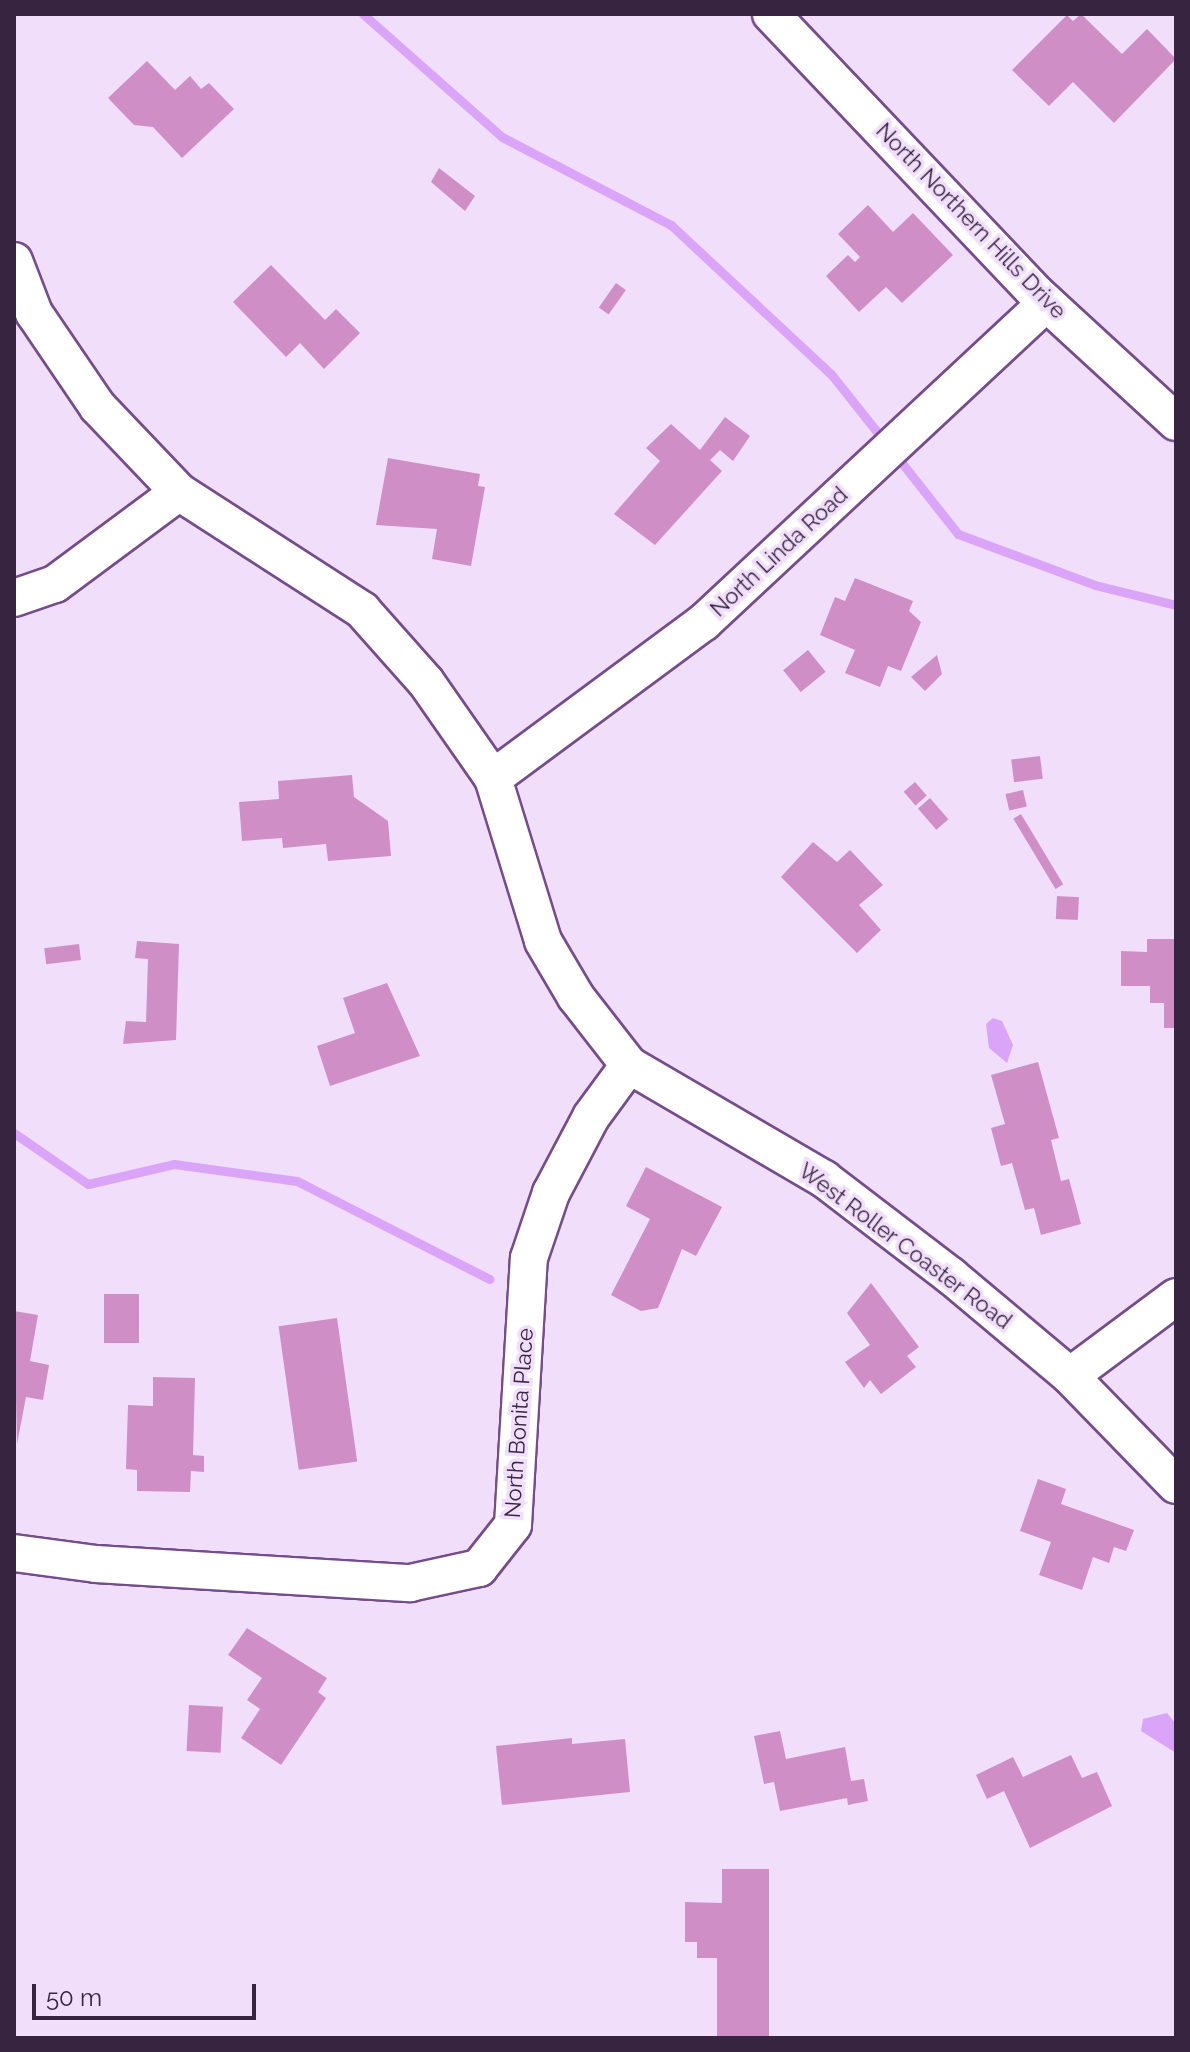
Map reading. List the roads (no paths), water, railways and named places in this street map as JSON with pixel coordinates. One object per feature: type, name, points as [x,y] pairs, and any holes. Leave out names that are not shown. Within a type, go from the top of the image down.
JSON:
[{"type":"street","name":"North Northern Hills Drive","points":[[771,14],[1046,303],[1176,422]]},
{"type":"street","name":"West Roller Coaster Road","points":[[14,261],[34,313],[98,407],[179,492],[362,610],[426,682],[493,778],[543,941],[576,997],[629,1065],[824,1179],[1070,1376],[1176,1485]]},
{"type":"street","name":"North Linda Road","points":[[493,778],[704,622],[1046,303]]},
{"type":"street","points":[[14,598],[55,584],[179,492]]},
{"type":"street","name":"North Bonita Place","points":[[14,1553],[96,1564],[410,1583],[479,1568],[513,1525],[529,1258],[551,1193],[591,1117],[629,1065]]},
{"type":"street","points":[[1070,1376],[1176,1297]]},
{"type":"waterway","points":[[363,14],[502,137],[671,225],[831,374],[885,442]]},
{"type":"waterway","points":[[894,453],[958,534],[1095,585],[1176,605]]},
{"type":"waterway","points":[[14,1133],[88,1184],[174,1164],[297,1181],[489,1279]]}]
